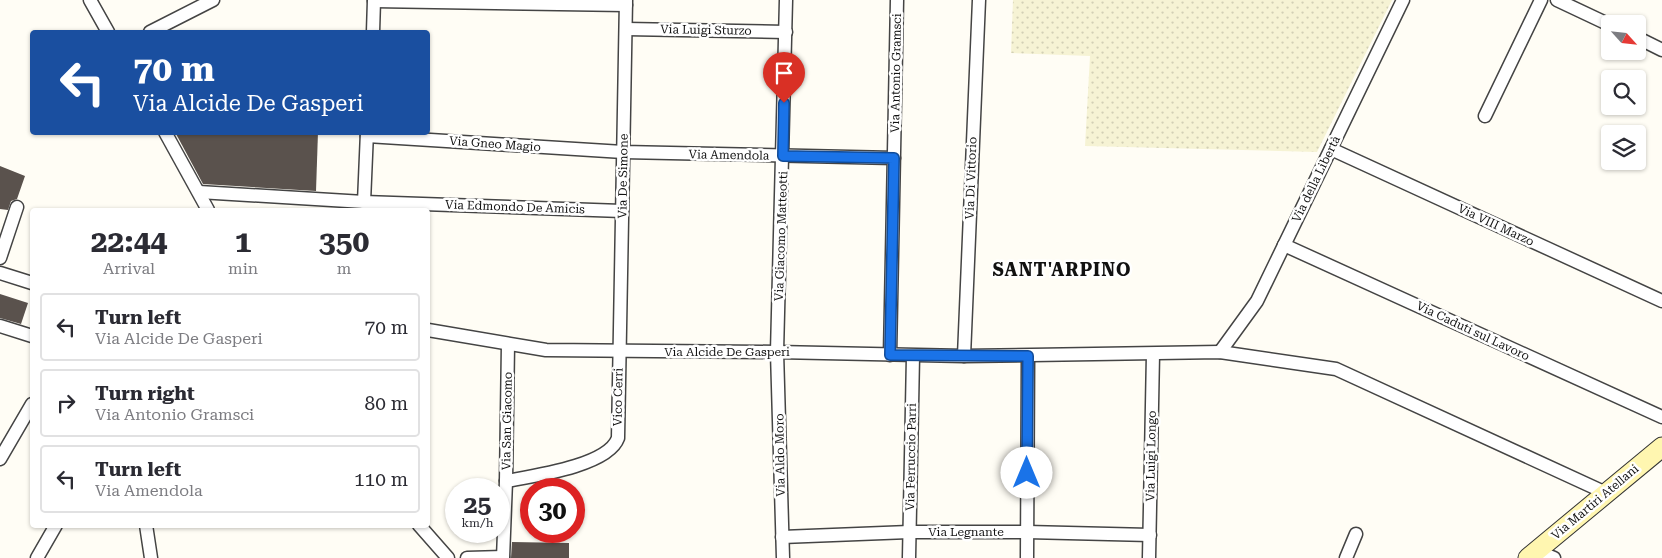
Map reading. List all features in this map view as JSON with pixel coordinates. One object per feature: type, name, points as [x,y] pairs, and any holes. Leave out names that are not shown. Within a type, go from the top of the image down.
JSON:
[{"type":"main road","name":"Via Martiri Atellani","points":[[1540,556],[1606,493],[1662,447]]},
{"type":"street","points":[[90,0],[107,30]]},
{"type":"street","points":[[154,30],[213,0]]},
{"type":"street","points":[[373,30],[374,0],[626,3]]},
{"type":"street","name":"Via Giacomo Matteotti","points":[[778,352],[786,0]]},
{"type":"street","name":"Via Antonio Gramsci","points":[[890,355],[898,0]]},
{"type":"street","name":"Via Di Vittorio","points":[[964,356],[979,0]]},
{"type":"street","name":"Via della Libertà","points":[[1220,352],[1257,301],[1403,0]]},
{"type":"street","points":[[1486,116],[1541,0]]},
{"type":"street","points":[[1557,0],[1601,21]]},
{"type":"street","name":"Via De Simone","points":[[619,351],[626,3]]},
{"type":"street","name":"Via Luigi Sturzo","points":[[626,29],[786,32]]},
{"type":"street","points":[[1646,42],[1662,50]]},
{"type":"street","points":[[167,135],[207,208]]},
{"type":"street","points":[[364,202],[367,135]]},
{"type":"street","name":"Via Gneo Magio","points":[[381,135],[623,152]]},
{"type":"street","name":"Via VIII Marzo","points":[[1331,149],[1662,302]]},
{"type":"street","name":"Via Amendola","points":[[623,152],[894,158]]},
{"type":"street","name":"Via Edmondo De Amicis","points":[[199,192],[364,202],[622,211]]},
{"type":"street","points":[[0,258],[17,207]]},
{"type":"street","name":"Via Caduti sul Lavoro","points":[[1284,245],[1662,417]]},
{"type":"street","points":[[0,273],[30,282]]},
{"type":"street","points":[[0,326],[30,335]]},
{"type":"street","name":"Via Alcide De Gasperi","points":[[430,330],[546,350],[778,352],[913,356],[1220,352],[1336,369],[1606,493]]},
{"type":"street","name":"Via San Giacomo","points":[[506,478],[508,344]]},
{"type":"street","name":"Vico Cerri","points":[[510,481],[575,467],[586,463],[616,444],[618,438],[619,351]]},
{"type":"street","name":"Via Aldo Moro","points":[[778,352],[782,558]]},
{"type":"street","name":"Via Luigi Longo","points":[[1149,558],[1152,354]]},
{"type":"street","name":"Via Ferruccio Parri","points":[[909,558],[913,356]]},
{"type":"street","points":[[1027,558],[1028,356]]},
{"type":"street","points":[[0,459],[30,407]]},
{"type":"street","points":[[37,558],[54,528]]},
{"type":"street","points":[[146,528],[151,558]]},
{"type":"street","points":[[422,528],[448,558]]},
{"type":"street","name":"Via Legnante","points":[[782,537],[909,532],[1150,535]]},
{"type":"street","points":[[1346,558],[1356,534]]},
{"type":"street","name":"Via San Giacomo","points":[[503,557],[504,543]]},
{"type":"street","points":[[467,558],[503,557]]},
{"type":"shaded area","points":[[1013,0],[1392,0],[1317,152],[1085,146],[1090,56],[1011,53]]},
{"type":"building","points":[[177,135],[318,135],[316,191],[203,184]]},
{"type":"building","points":[[0,166],[25,176],[17,199],[11,201],[8,210],[0,209]]},
{"type":"building","points":[[0,294],[28,303],[21,324],[0,318]]},
{"type":"building","points":[[512,542],[569,543],[569,558],[511,558]]},
{"type":"district","name":"SANT'ARPINO","points":[[1062,270]]},
{"type":"route","points":[[784,103],[783,156],[894,158],[890,355],[1028,356],[1027,473]]}]
